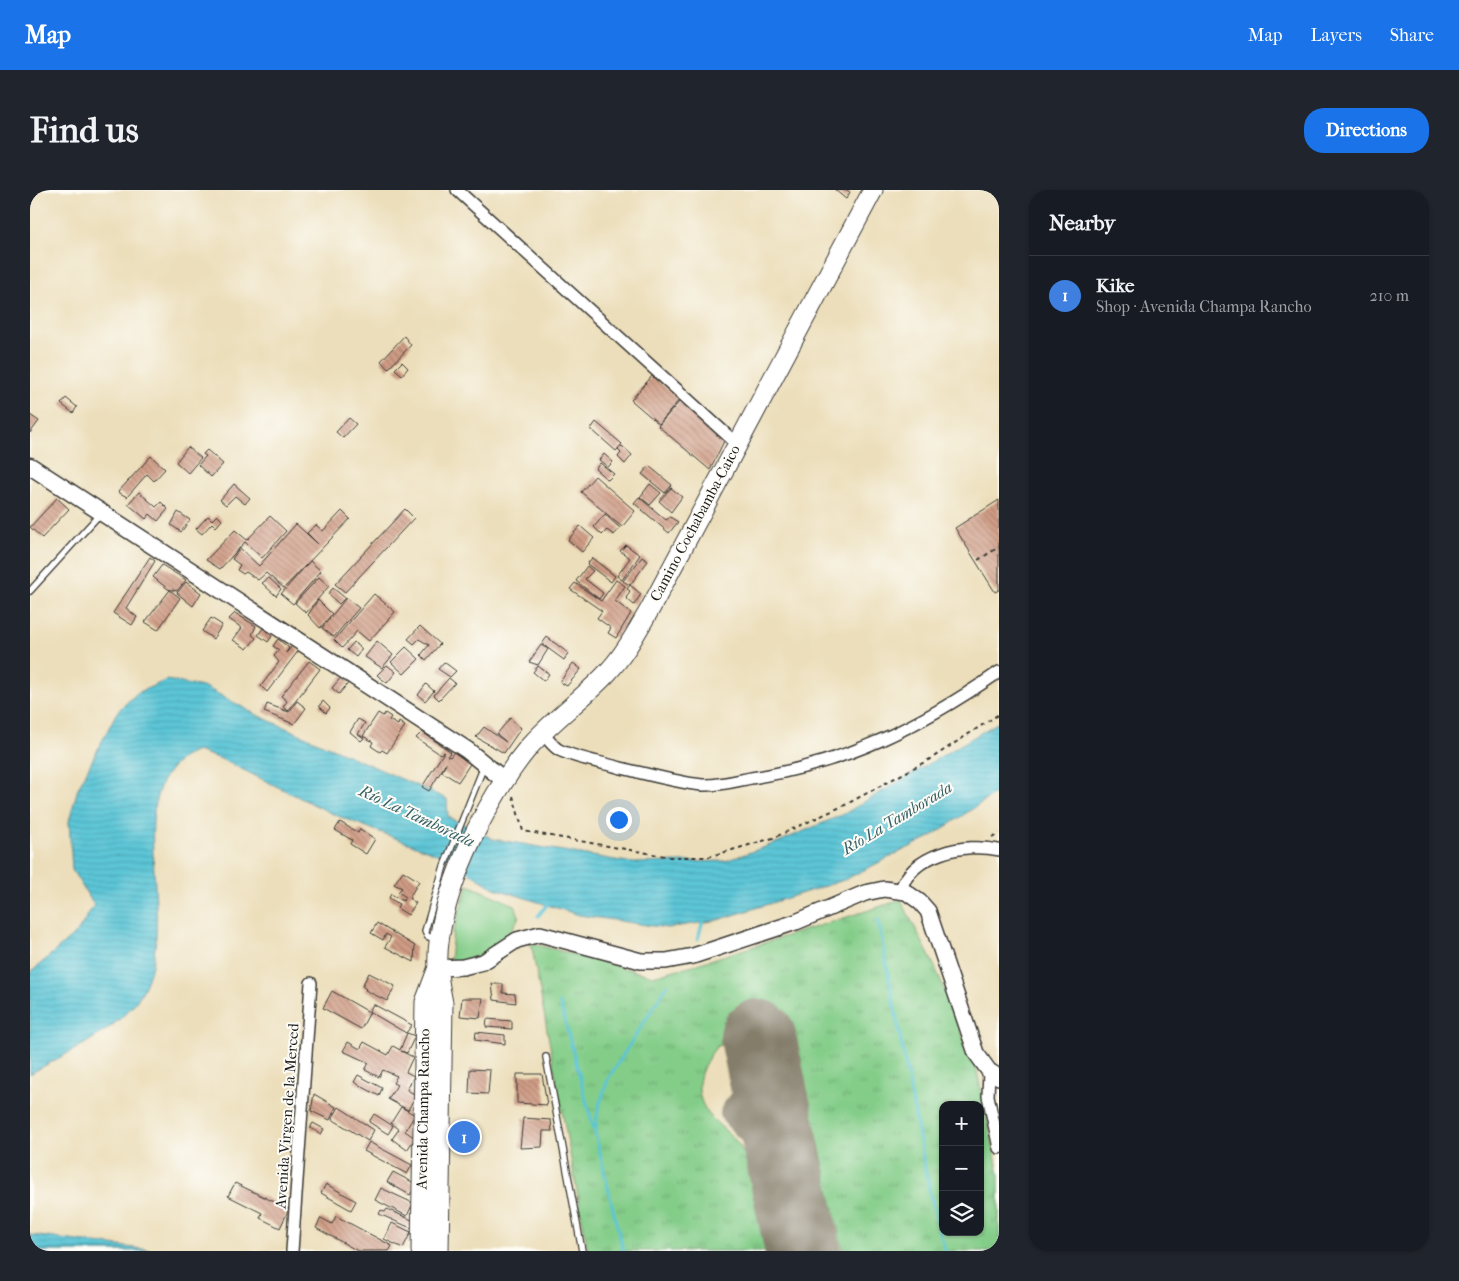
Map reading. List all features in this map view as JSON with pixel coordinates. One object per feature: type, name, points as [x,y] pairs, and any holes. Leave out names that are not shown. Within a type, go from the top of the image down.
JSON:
[{"type":"main road","name":"Camino Cochabamba-Caico","points":[[451,867],[471,822],[529,747],[608,672],[625,650],[650,609],[872,190]]},
{"type":"main road","points":[[30,466],[468,750],[504,780]]},
{"type":"main road","name":"Avenida Champa Rancho","points":[[421,1251],[431,1161],[443,1003],[438,968],[440,942],[451,867]]},
{"type":"main road","name":"Avenida Champa Rancho","points":[[431,1161],[439,1251]]},
{"type":"street","points":[[457,190],[737,444]]},
{"type":"street","points":[[543,734],[557,749],[588,759],[704,785],[798,769],[842,757],[910,727],[965,696],[999,672]]},
{"type":"street","points":[[900,891],[903,881],[911,871],[936,856],[956,849],[977,847],[999,850]]},
{"type":"street","points":[[438,968],[463,967],[483,962],[518,940],[540,934],[554,936],[641,961],[666,961],[693,956],[796,922],[865,893],[884,889],[906,892],[920,902],[928,911],[966,1029],[976,1053],[994,1074],[988,1096],[999,1148]]},
{"type":"street","name":"Avenida Virgen de la Merced","points":[[292,1251],[311,984]]},
{"type":"lane","points":[[30,591],[102,512]]},
{"type":"lane","points":[[471,822],[485,764]]},
{"type":"lane","points":[[546,1057],[582,1251]]},
{"type":"path","points":[[978,560],[999,547]]},
{"type":"path","points":[[504,780],[514,796],[523,831],[670,857],[708,857],[773,838],[845,805],[932,758],[999,714]]},
{"type":"green space","points":[[468,885],[515,905],[519,916],[508,936],[492,951],[473,959],[450,961],[453,931]]},
{"type":"green space","points":[[901,900],[935,967],[977,1071],[983,1101],[939,1101],[939,1236],[984,1236],[984,1104],[999,1174],[999,1251],[843,1251],[793,1029],[717,1046],[704,1065],[699,1085],[700,1095],[708,1114],[742,1149],[754,1188],[766,1251],[588,1251],[531,943],[653,976]]},
{"type":"water","name":"Río La Tamborada","points":[[167,680],[207,688],[259,716],[447,799],[448,817],[493,839],[633,863],[725,861],[776,843],[844,814],[999,722],[999,791],[932,836],[844,880],[718,920],[667,928],[579,915],[494,888],[442,856],[333,814],[221,759],[197,751],[180,760],[162,782],[154,810],[155,947],[148,980],[131,1008],[109,1028],[30,1074],[30,973],[78,931],[94,905],[72,870],[69,821],[78,788],[117,712],[137,693]]},
{"type":"water","points":[[30,1235],[159,1251],[30,1251]]},
{"type":"building","points":[[835,190],[847,190],[850,192],[846,199]]},
{"type":"building","points":[[404,336],[411,345],[388,369],[381,361]]},
{"type":"building","points":[[402,362],[408,368],[402,375],[395,369]]},
{"type":"building","points":[[652,376],[680,399],[659,424],[631,400]]},
{"type":"building","points":[[66,398],[77,407],[73,413],[61,404]]},
{"type":"building","points":[[680,401],[725,439],[710,470],[658,426]]},
{"type":"building","points":[[30,415],[39,421],[30,433]]},
{"type":"building","points":[[349,418],[356,424],[343,438],[336,432]]},
{"type":"building","points":[[596,422],[622,444],[616,451],[591,429]]},
{"type":"building","points":[[622,446],[632,455],[625,464],[618,457],[621,453],[618,450]]},
{"type":"building","points":[[188,447],[201,458],[188,473],[176,462]]},
{"type":"building","points":[[207,450],[223,464],[211,477],[198,465],[206,456],[203,454]]},
{"type":"building","points":[[604,454],[613,462],[608,467],[599,460]]},
{"type":"building","points":[[151,456],[165,469],[154,481],[147,474],[127,497],[118,492]]},
{"type":"building","points":[[600,463],[614,474],[608,480],[595,469]]},
{"type":"building","points":[[649,466],[672,485],[665,493],[642,474]]},
{"type":"building","points":[[595,476],[635,511],[622,527],[581,492]]},
{"type":"building","points":[[234,484],[250,498],[245,504],[235,496],[226,505],[220,500]]},
{"type":"building","points":[[650,484],[661,493],[650,505],[640,497]]},
{"type":"building","points":[[671,488],[682,497],[671,512],[659,501]]},
{"type":"building","points":[[139,492],[156,507],[161,502],[168,509],[158,521],[150,514],[146,519],[128,504]]},
{"type":"building","points":[[639,497],[666,520],[670,517],[678,522],[669,533],[634,503]]},
{"type":"building","points":[[57,498],[69,509],[42,538],[30,527]]},
{"type":"building","points":[[999,500],[999,590],[995,592],[955,528]]},
{"type":"building","points":[[405,509],[414,518],[345,592],[335,584]]},
{"type":"building","points":[[342,511],[350,519],[284,588],[266,573],[258,580],[246,572],[243,574],[237,570],[240,565],[232,559],[240,548],[259,566],[296,524],[318,544],[307,533],[316,525],[323,531]]},
{"type":"building","points":[[178,512],[190,520],[181,532],[171,525]]},
{"type":"building","points":[[605,514],[620,528],[614,535],[607,530],[602,535],[594,527]]},
{"type":"building","points":[[217,515],[222,520],[216,527],[212,523],[202,534],[196,529],[208,516],[212,520]]},
{"type":"building","points":[[270,516],[286,531],[262,558],[245,542],[220,569],[206,560],[235,530],[247,540]]},
{"type":"building","points":[[580,526],[594,538],[582,552],[568,540]]},
{"type":"building","points":[[626,545],[640,555],[622,580],[617,576],[630,558],[620,551]]},
{"type":"building","points":[[150,557],[155,561],[126,608],[137,617],[132,625],[113,613]]},
{"type":"building","points":[[642,557],[648,561],[630,585],[623,581]]},
{"type":"building","points":[[592,558],[615,576],[611,582],[587,564]]},
{"type":"building","points":[[310,561],[321,571],[293,604],[281,594]]},
{"type":"building","points":[[162,565],[186,580],[177,591],[168,589],[153,577]]},
{"type":"building","points":[[587,566],[593,571],[585,579],[603,593],[599,599],[576,581]]},
{"type":"building","points":[[319,577],[329,586],[306,613],[295,603]]},
{"type":"building","points":[[269,578],[281,589],[276,596],[262,583]]},
{"type":"building","points":[[616,580],[625,586],[615,601],[631,613],[616,638],[608,633],[611,628],[597,618],[602,611],[570,589],[575,583],[601,601]]},
{"type":"building","points":[[186,582],[201,593],[193,606],[177,593]]},
{"type":"building","points":[[630,585],[641,594],[634,605],[626,598],[630,591],[627,589]]},
{"type":"building","points":[[333,588],[345,598],[339,604],[328,594]]},
{"type":"building","points":[[170,590],[180,598],[158,630],[145,622]]},
{"type":"building","points":[[374,594],[395,612],[369,641],[357,631],[342,648],[334,640]]},
{"type":"building","points":[[346,598],[359,608],[334,637],[322,628]]},
{"type":"building","points":[[318,600],[332,614],[320,628],[308,615]]},
{"type":"building","points":[[235,613],[256,626],[252,635],[256,638],[247,649],[233,640],[242,628],[229,619]]},
{"type":"building","points":[[211,618],[222,625],[213,639],[202,631]]},
{"type":"building","points":[[420,626],[440,644],[426,660],[421,655],[429,645],[419,639],[414,644],[408,639]]},
{"type":"building","points":[[263,628],[272,636],[268,642],[258,635]]},
{"type":"building","points":[[547,637],[568,653],[564,660],[542,644]]},
{"type":"building","points":[[278,639],[289,648],[286,653],[293,645],[299,650],[267,692],[261,686],[279,662],[274,656],[279,650],[273,646]]},
{"type":"building","points":[[377,641],[393,655],[382,668],[365,657]]},
{"type":"building","points":[[354,642],[362,649],[356,657],[347,650]]},
{"type":"building","points":[[541,645],[548,649],[538,665],[529,662]]},
{"type":"building","points":[[406,647],[419,659],[404,674],[391,662]]},
{"type":"building","points":[[309,661],[320,669],[288,711],[283,707],[287,701],[281,696]]},
{"type":"building","points":[[444,662],[456,671],[450,677],[438,669]]},
{"type":"building","points":[[573,663],[581,669],[567,686],[560,682]]},
{"type":"building","points":[[387,665],[396,672],[387,683],[377,675]]},
{"type":"building","points":[[538,666],[549,674],[544,681],[533,672]]},
{"type":"building","points":[[343,675],[350,681],[339,694],[332,688]]},
{"type":"building","points":[[449,678],[455,683],[439,700],[434,695]]},
{"type":"building","points":[[426,684],[434,691],[425,701],[418,695]]},
{"type":"building","points":[[297,701],[306,708],[294,724],[264,712],[267,704],[289,712]]},
{"type":"building","points":[[323,701],[330,708],[326,713],[319,706]]},
{"type":"building","points":[[378,713],[383,716],[385,713],[391,717],[389,720],[398,725],[399,722],[405,726],[387,753],[382,750],[380,752],[371,746],[373,742],[363,736]]},
{"type":"building","points":[[510,718],[521,728],[504,753],[476,737],[484,727],[506,742],[497,734]]},
{"type":"building","points":[[358,719],[365,723],[358,734],[364,738],[361,741],[350,732]]},
{"type":"building","points":[[422,732],[451,752],[447,756],[450,757],[454,752],[470,764],[458,782],[442,772],[446,763],[429,791],[422,787],[444,752],[440,754],[416,738]]},
{"type":"building","points":[[340,822],[358,833],[360,829],[375,839],[366,854],[350,844],[352,840],[335,830]]},
{"type":"building","points":[[403,871],[419,881],[409,898],[416,903],[408,915],[397,908],[399,904],[389,898],[391,894],[403,901],[406,897],[398,892],[402,888],[394,884]]},
{"type":"building","points":[[377,923],[415,946],[414,962],[385,947],[391,937],[386,934],[383,940],[371,933]]},
{"type":"building","points":[[369,973],[395,986],[387,1001],[365,990],[362,986]]},
{"type":"building","points":[[492,984],[503,984],[503,993],[515,994],[516,1003],[494,1000]]},
{"type":"building","points":[[332,991],[369,1012],[373,1004],[412,1025],[406,1033],[370,1012],[361,1029],[323,1008]]},
{"type":"building","points":[[462,998],[483,998],[480,1018],[460,1016]]},
{"type":"building","points":[[487,1019],[512,1021],[512,1029],[486,1027]]},
{"type":"building","points":[[476,1032],[505,1035],[505,1044],[475,1040]]},
{"type":"building","points":[[407,1033],[415,1036],[407,1053],[401,1051],[413,1057],[406,1072],[414,1076],[407,1090],[416,1095],[408,1110],[388,1099],[397,1085],[393,1083],[397,1076],[383,1070],[379,1077],[365,1070],[369,1063],[343,1051],[348,1042],[360,1049],[364,1042],[388,1055],[393,1046],[400,1050]]},
{"type":"building","points":[[470,1069],[490,1070],[488,1094],[469,1093]]},
{"type":"building","points":[[517,1074],[542,1074],[547,1105],[517,1103]]},
{"type":"building","points":[[358,1075],[382,1088],[379,1096],[354,1082]]},
{"type":"building","points":[[314,1094],[336,1107],[330,1120],[311,1111]]},
{"type":"building","points":[[339,1107],[374,1130],[368,1141],[332,1119]]},
{"type":"building","points":[[401,1107],[415,1115],[405,1131],[415,1138],[407,1150],[392,1139],[399,1129],[391,1123]]},
{"type":"building","points":[[374,1114],[393,1126],[388,1134],[369,1122]]},
{"type":"building","points":[[523,1118],[551,1120],[552,1131],[543,1131],[542,1147],[520,1148]]},
{"type":"building","points":[[313,1123],[324,1129],[321,1134],[310,1128]]},
{"type":"building","points":[[369,1142],[412,1165],[407,1174],[364,1151]]},
{"type":"building","points":[[393,1172],[416,1184],[410,1195],[387,1182]]},
{"type":"building","points":[[235,1183],[289,1209],[280,1228],[260,1218],[262,1213],[228,1196]]},
{"type":"building","points":[[326,1184],[356,1201],[351,1210],[321,1193]]},
{"type":"building","points":[[381,1188],[413,1203],[407,1216],[375,1200]]},
{"type":"building","points":[[387,1209],[414,1221],[411,1228],[379,1214],[381,1210],[385,1212]]},
{"type":"building","points":[[336,1216],[392,1246],[389,1251],[358,1251],[316,1228],[321,1218],[332,1224]]},
{"type":"building","points":[[392,1223],[411,1232],[403,1248],[384,1239]]},
{"type":"waterway","points":[[538,916],[549,903]]},
{"type":"waterway","points":[[698,939],[703,920]]},
{"type":"waterway","points":[[878,920],[930,1194],[945,1251]]},
{"type":"waterway","points":[[623,1251],[595,1133],[598,1109],[608,1079],[668,984]]},
{"type":"waterway","points":[[560,1003],[594,1130]]},
{"type":"taxiway","points":[[746,1099],[735,1113],[778,1157],[787,1181]]},
{"type":"runway","points":[[758,1037],[803,1251]]},
{"type":"place","name":"Kike","points":[[464,1137]]}]
